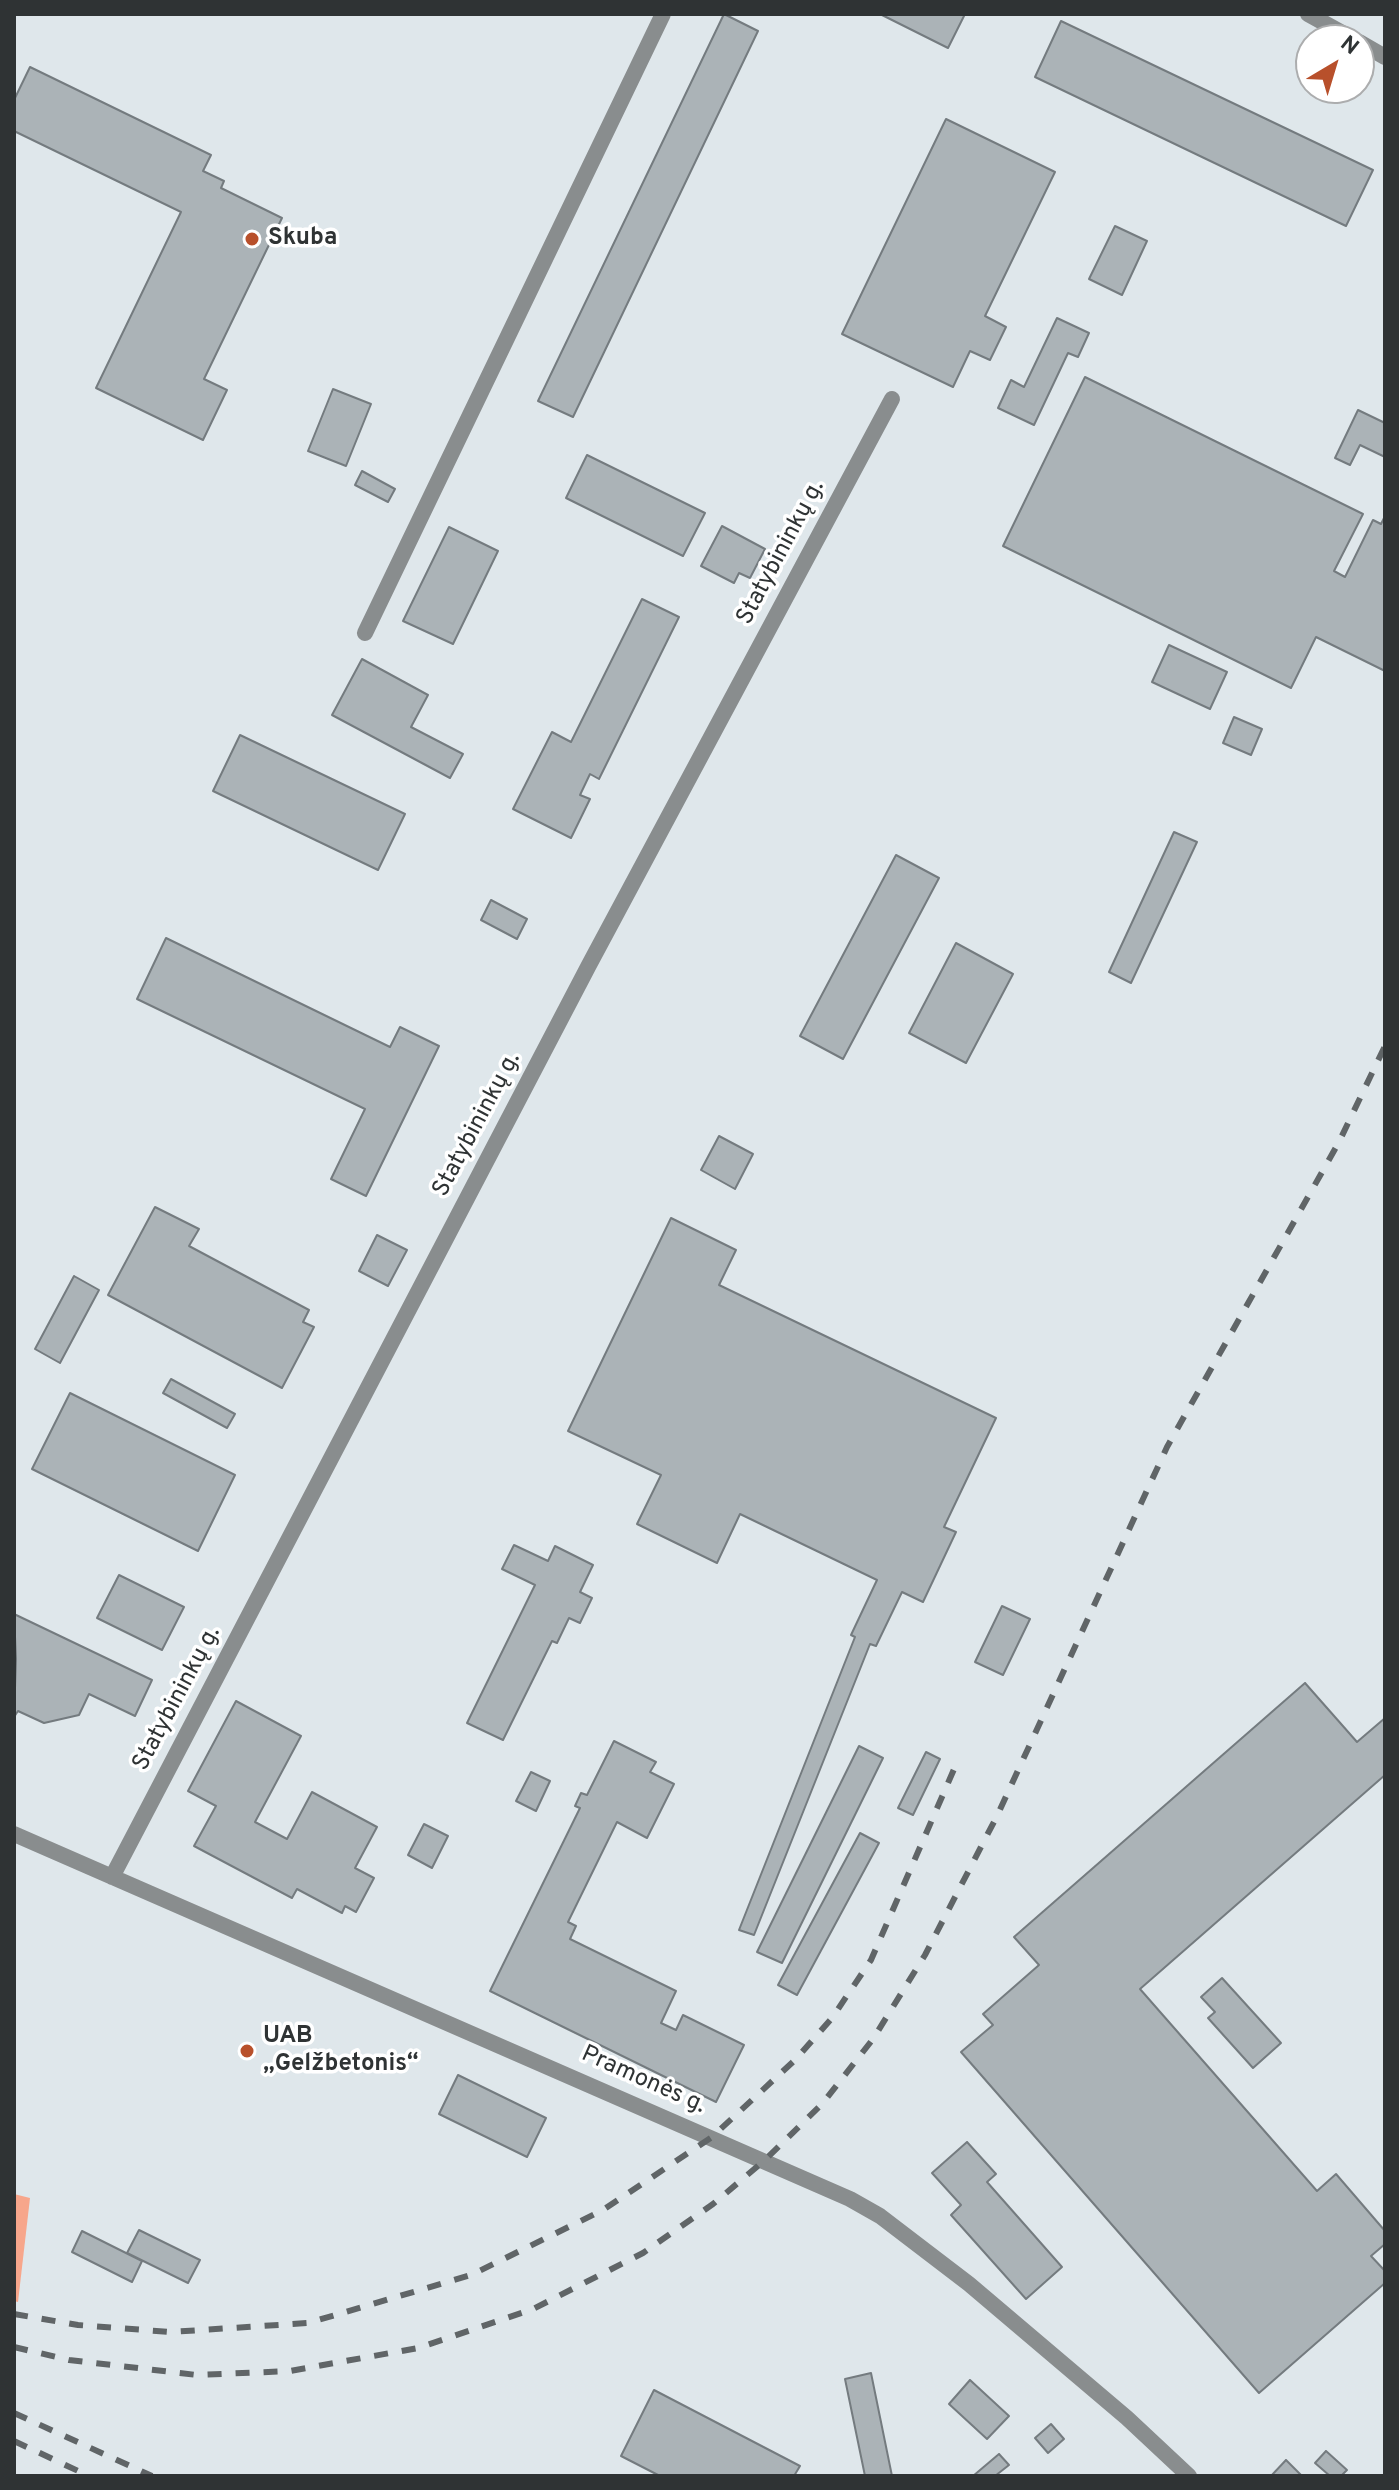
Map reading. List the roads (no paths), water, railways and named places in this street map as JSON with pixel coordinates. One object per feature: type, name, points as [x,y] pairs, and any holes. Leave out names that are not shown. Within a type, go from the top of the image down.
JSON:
[{"type":"street","points":[[365,633],[663,14]]},
{"type":"street","points":[[1308,14],[1326,24]]},
{"type":"street","name":"Statybininkų g.","points":[[112,1877],[589,965],[892,399]]},
{"type":"street","name":"Pramonės g.","points":[[14,1834],[850,2199],[880,2216],[969,2284],[1127,2418],[1189,2476]]},
{"type":"railway","points":[[14,2347],[69,2360],[197,2375],[290,2371],[418,2348],[533,2309],[643,2253],[713,2204],[765,2160],[822,2104],[873,2039],[925,1955],[997,1816],[1167,1447],[1339,1142],[1385,1046]]},
{"type":"railway","points":[[14,2314],[78,2325],[171,2332],[308,2323],[471,2275],[603,2210],[712,2137],[795,2060],[832,2018],[871,1960],[958,1760]]},
{"type":"railway","points":[[14,2413],[152,2476]]},
{"type":"railway","points":[[14,2441],[89,2476]]},
{"type":"place","name":"Skuba","points":[[252,239]]},
{"type":"place","name":"UAB „Gelžbetonis“","points":[[247,2051]]}]
